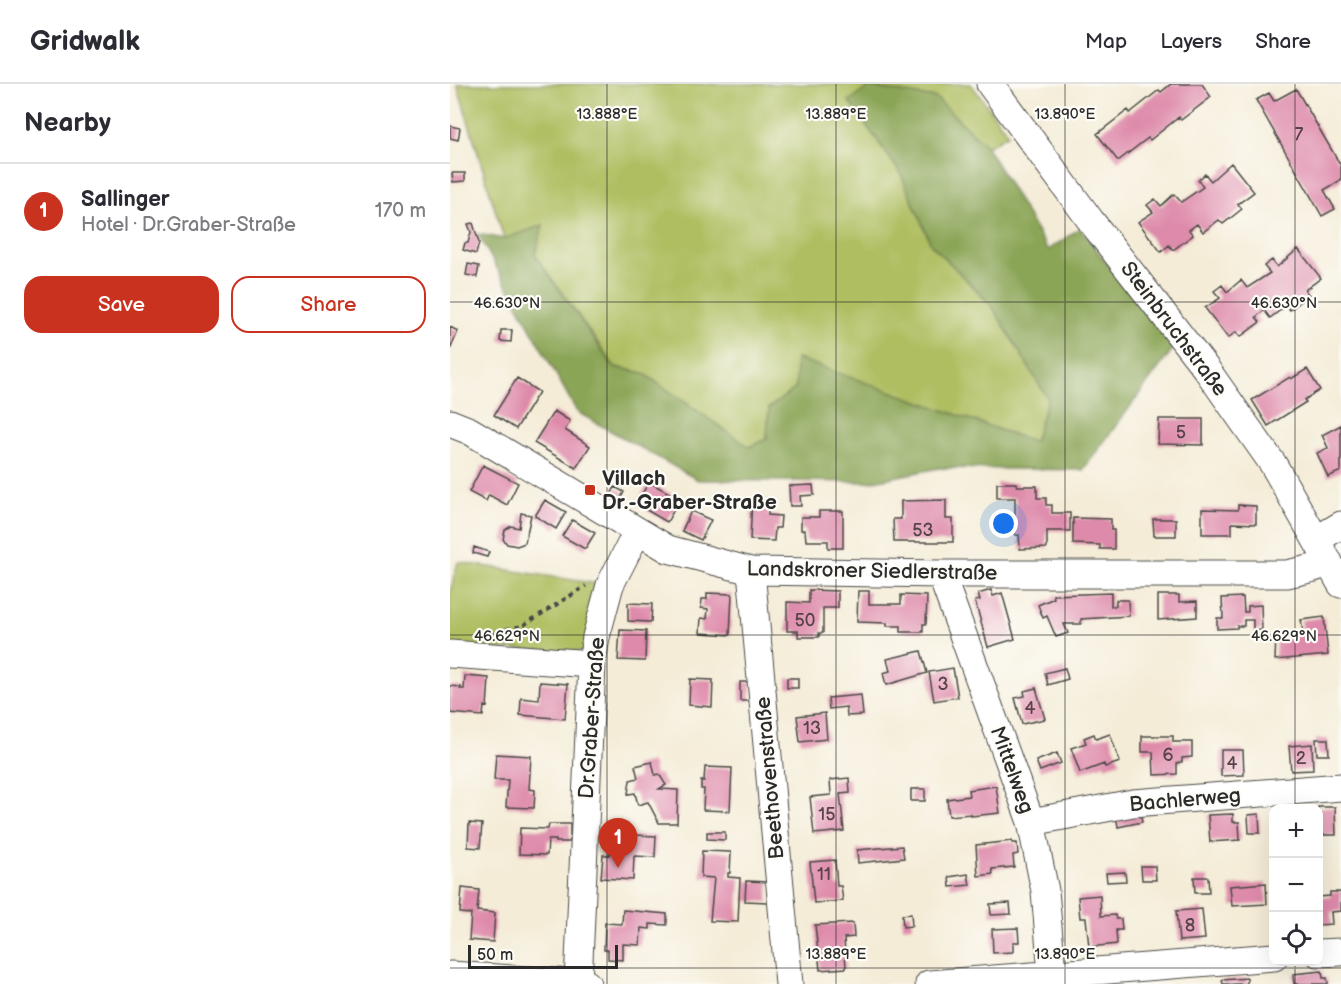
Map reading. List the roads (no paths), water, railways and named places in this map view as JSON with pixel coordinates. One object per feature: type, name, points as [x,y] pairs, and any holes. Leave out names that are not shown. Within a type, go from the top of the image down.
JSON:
[{"type":"street","name":"Steinbruchstraße","points":[[990,84],[1091,220],[1214,379],[1273,464],[1329,562]]},
{"type":"street","name":"Landskroner Siedlerstraße","points":[[450,423],[470,431],[668,549],[751,572],[1287,574],[1329,562],[1341,525]]},
{"type":"street","name":"Dr.Graber-Straße","points":[[578,984],[592,664],[596,637],[610,585],[637,532]]},
{"type":"street","name":"Beethovenstraße","points":[[751,572],[789,984]]},
{"type":"street","name":"Mittelweg","points":[[941,574],[1031,822],[1045,891],[1052,973]]},
{"type":"street","points":[[450,654],[592,664]]},
{"type":"street","name":"Bachlerweg","points":[[1031,822],[1133,803],[1341,787]]},
{"type":"street","points":[[1323,953],[1341,952]]},
{"type":"street","points":[[929,984],[1269,957]]},
{"type":"street","points":[[450,975],[587,984]]},
{"type":"place","name":"Villach Dr.-Graber-Straße","points":[[590,490]]},
{"type":"place","name":"Sallinger","points":[[618,868]]}]
